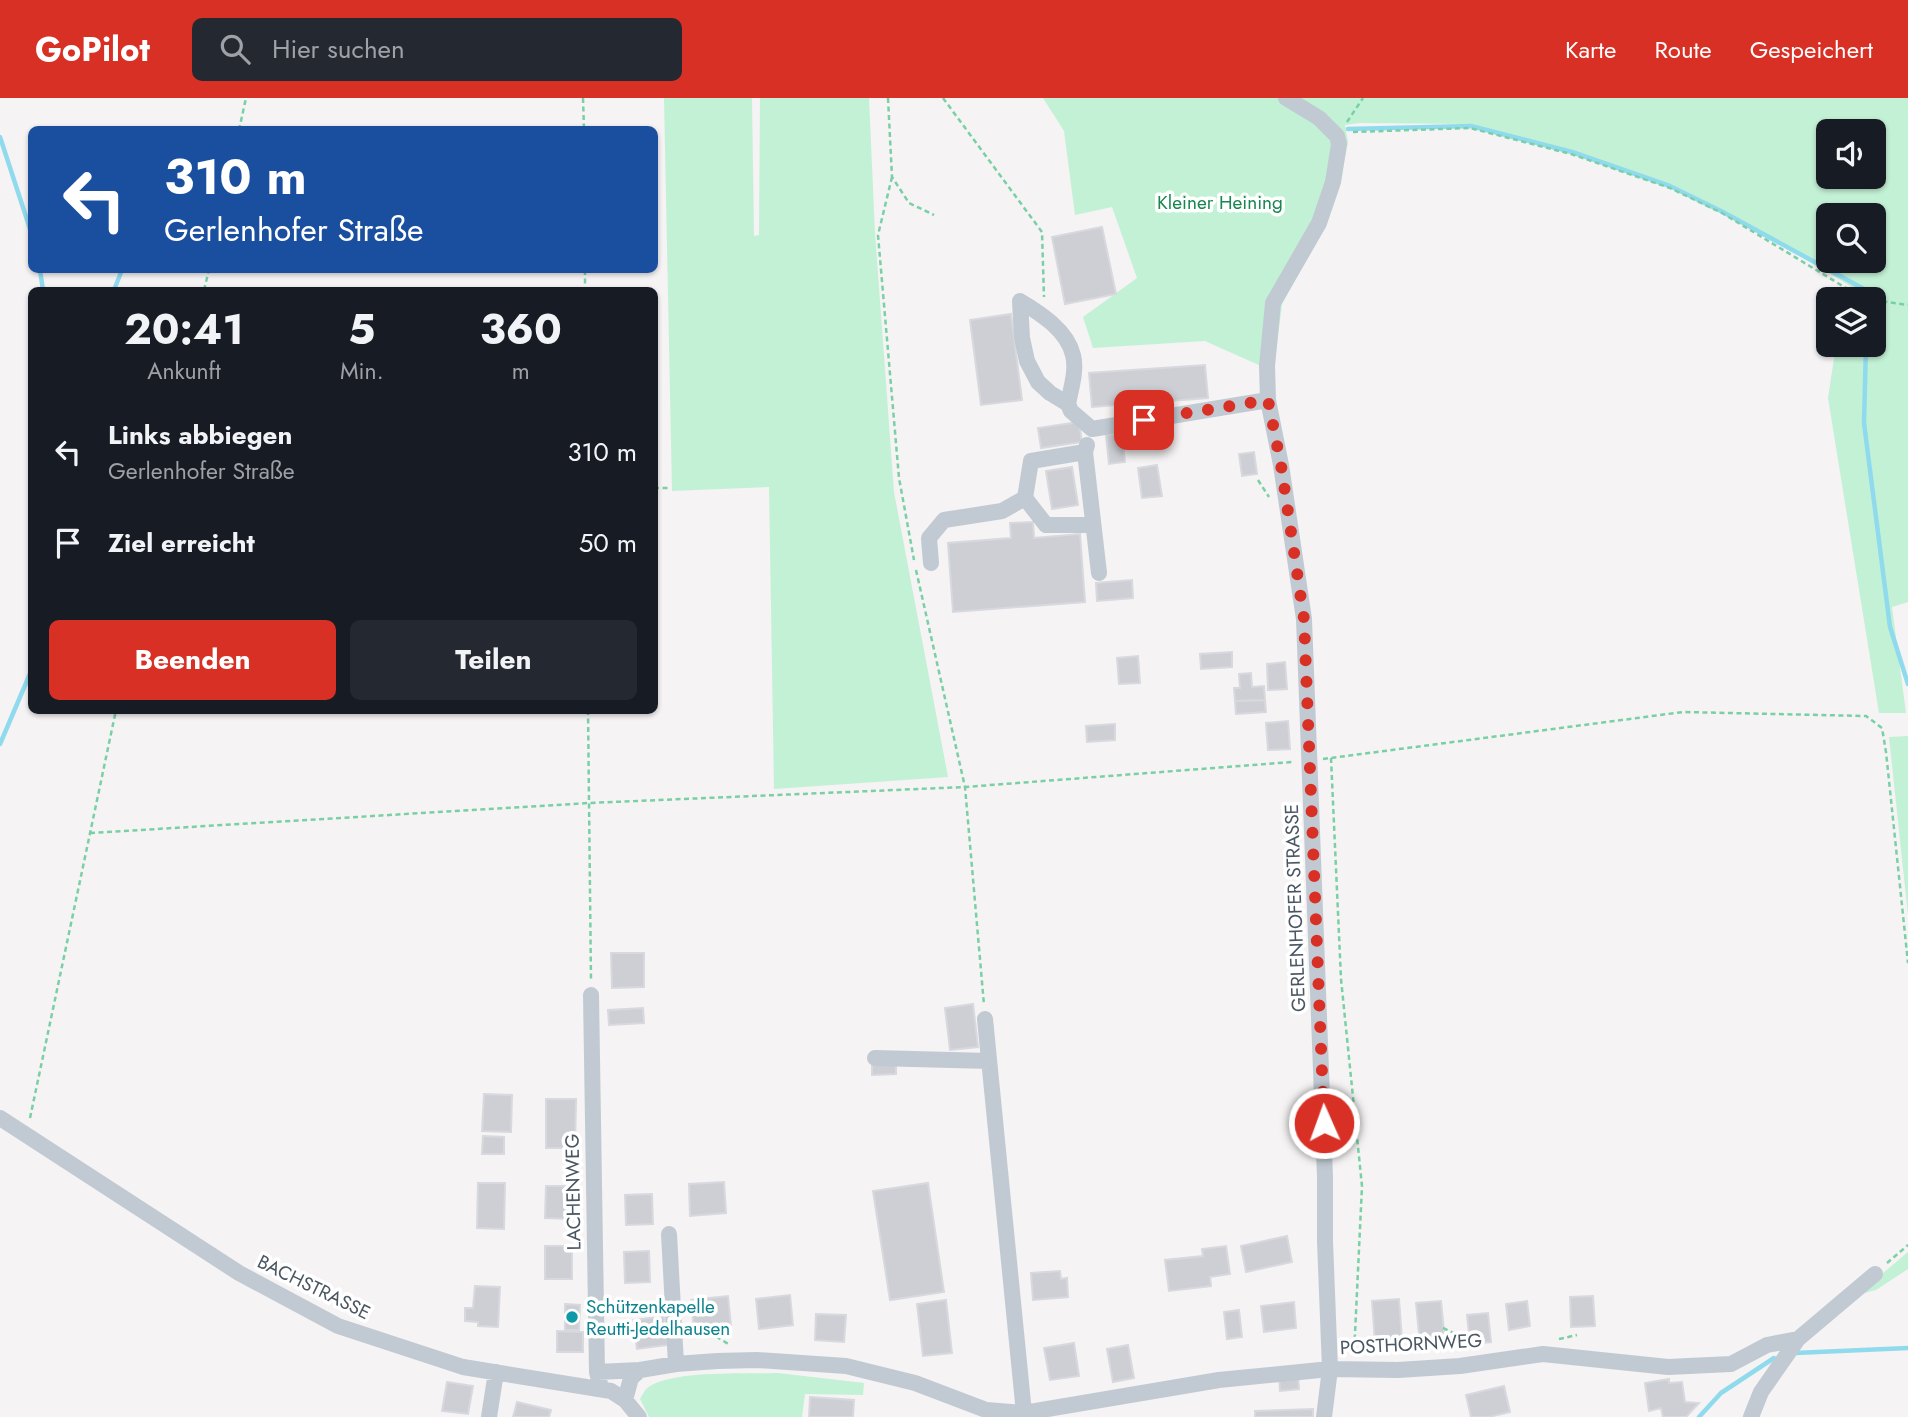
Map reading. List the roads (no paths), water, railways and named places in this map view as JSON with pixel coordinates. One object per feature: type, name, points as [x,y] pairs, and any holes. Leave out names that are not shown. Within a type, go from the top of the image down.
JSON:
[{"type":"street","name":"GERLENHOFER STRASSE","points":[[1286,98],[1319,118],[1337,136],[1339,144],[1333,182],[1319,223],[1273,303],[1267,366],[1268,400],[1281,465],[1304,619],[1330,1369],[1324,1417]]},
{"type":"street","points":[[1068,404],[1038,382],[1027,361],[1022,338],[1020,301],[1045,316],[1057,327],[1073,353],[1074,373],[1068,404],[1071,411],[1092,429],[1268,400]]},
{"type":"street","points":[[1092,429],[1084,453],[1099,573]]},
{"type":"street","points":[[1084,453],[1031,461],[1025,498],[1046,526],[1093,525]]},
{"type":"street","points":[[931,564],[929,538],[944,520],[1002,511],[1025,498]]},
{"type":"street","name":"LACHENWEG","points":[[591,995],[597,1372],[601,1388]]},
{"type":"street","points":[[985,1018],[1024,1413]]},
{"type":"street","points":[[875,1058],[989,1061]]},
{"type":"street","name":"BACHSTRASSE","points":[[0,1118],[239,1273],[338,1326],[463,1367],[611,1391],[625,1400],[639,1417]]},
{"type":"street","points":[[669,1234],[676,1364]]},
{"type":"street","points":[[1751,1417],[1761,1392],[1798,1339],[1875,1274]]},
{"type":"street","name":"POSTHORNWEG","points":[[597,1372],[757,1360],[846,1366],[915,1382],[986,1410],[1024,1413],[1219,1380],[1330,1369],[1398,1370],[1460,1366],[1543,1354],[1668,1367],[1731,1364],[1768,1345],[1798,1339]]},
{"type":"street","points":[[625,1400],[631,1378],[640,1370]]},
{"type":"street","points":[[489,1417],[496,1372]]},
{"type":"waterway","points":[[1348,129],[1471,126],[1572,152],[1670,186],[1860,287]]},
{"type":"waterway","points":[[0,137],[28,223]]},
{"type":"waterway","points":[[40,273],[43,287]]},
{"type":"waterway","points":[[115,287],[121,273]]},
{"type":"waterway","points":[[1866,357],[1864,423],[1890,627],[1908,684]]},
{"type":"waterway","points":[[0,744],[28,678]]},
{"type":"waterway","points":[[1795,1353],[1908,1348]]},
{"type":"waterway","points":[[1699,1417],[1721,1393],[1774,1358]]},
{"type":"place","name":"Schützenkapelle Reutti-Jedelhausen","points":[[572,1317]]},
{"type":"park label","name":"Kleiner Heining","points":[[1220,202]]}]
